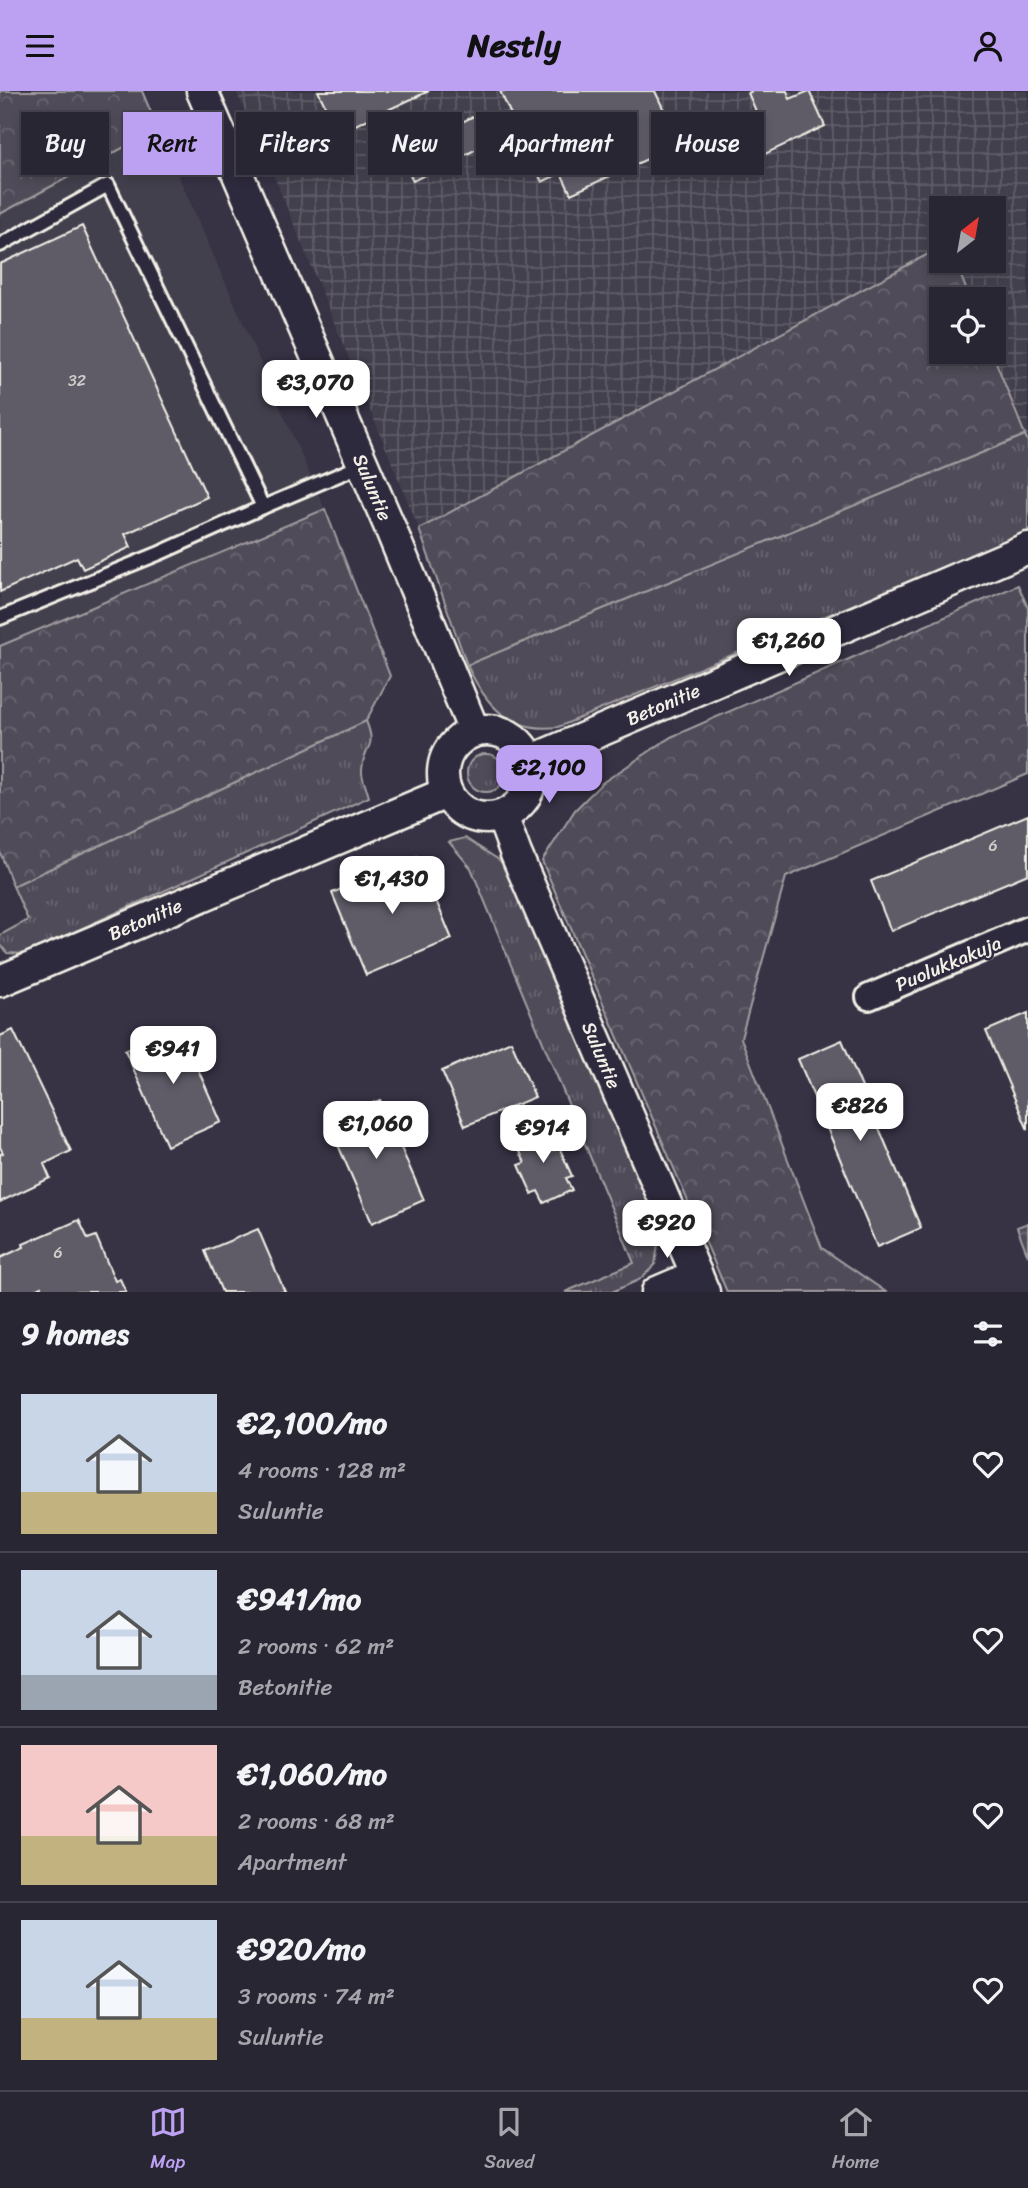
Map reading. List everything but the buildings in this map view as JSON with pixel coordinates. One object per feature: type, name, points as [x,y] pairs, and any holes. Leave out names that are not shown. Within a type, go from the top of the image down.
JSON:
[{"type":"street","name":"Suluntie","points":[[202,91],[363,464],[474,731]]},
{"type":"street","name":"Betonitie","points":[[530,761],[1028,548]]},
{"type":"street","points":[[497,730],[518,741],[530,761],[531,783],[521,804],[502,816],[480,819],[460,810],[446,793],[442,768],[447,756],[453,744],[474,731],[497,730]]},
{"type":"street","name":"Betonitie","points":[[0,981],[446,793]]},
{"type":"street","name":"Suluntie","points":[[502,816],[701,1283]]},
{"type":"street","name":"Puolukkakuja","points":[[869,997],[1028,929]]},
{"type":"street","points":[[657,1292],[701,1283]]},
{"type":"lane","points":[[0,245],[108,185],[262,506]]},
{"type":"lane","points":[[0,618],[160,553],[363,464]]},
{"type":"shaded area","points":[[236,91],[1028,91],[1028,442],[997,364],[1006,364],[1006,287],[965,287],[960,273],[1006,273],[1006,196],[929,196],[929,253],[419,529],[273,175],[354,175],[354,112],[245,112]]},
{"type":"shaded area","points":[[123,148],[123,175],[178,175],[325,509],[0,646],[0,214],[72,175],[109,175],[109,155]]},
{"type":"green space","points":[[0,91],[142,91],[151,112],[123,112],[123,148],[109,155],[109,112],[21,112],[21,175],[72,175],[0,214]]},
{"type":"green space","points":[[929,253],[929,273],[960,273],[965,287],[929,287],[929,364],[997,364],[1025,435],[467,665],[419,529]]},
{"type":"green space","points":[[1025,435],[1028,442],[1028,532],[558,727],[526,726],[502,714],[482,693],[467,665]]},
{"type":"green space","points":[[325,509],[390,676],[366,721],[13,886],[0,852],[0,646]]},
{"type":"green space","points":[[1018,585],[1028,608],[1028,774],[786,877],[741,1038],[822,1248],[886,1292],[727,1292],[542,861],[575,810],[602,783],[671,737]]},
{"type":"green space","points":[[366,721],[371,737],[362,773],[369,797],[26,954],[7,953],[0,944],[0,935],[28,920],[13,886]]},
{"type":"green space","points":[[486,754],[499,760],[505,773],[499,786],[486,792],[473,786],[467,773],[473,760]]},
{"type":"green space","points":[[465,838],[505,864],[655,1193],[660,1230],[655,1265],[639,1280],[612,1292],[565,1292],[634,1263],[471,868],[449,842]]},
{"type":"green space","points":[[1028,1223],[1028,1256],[1017,1227]]}]
